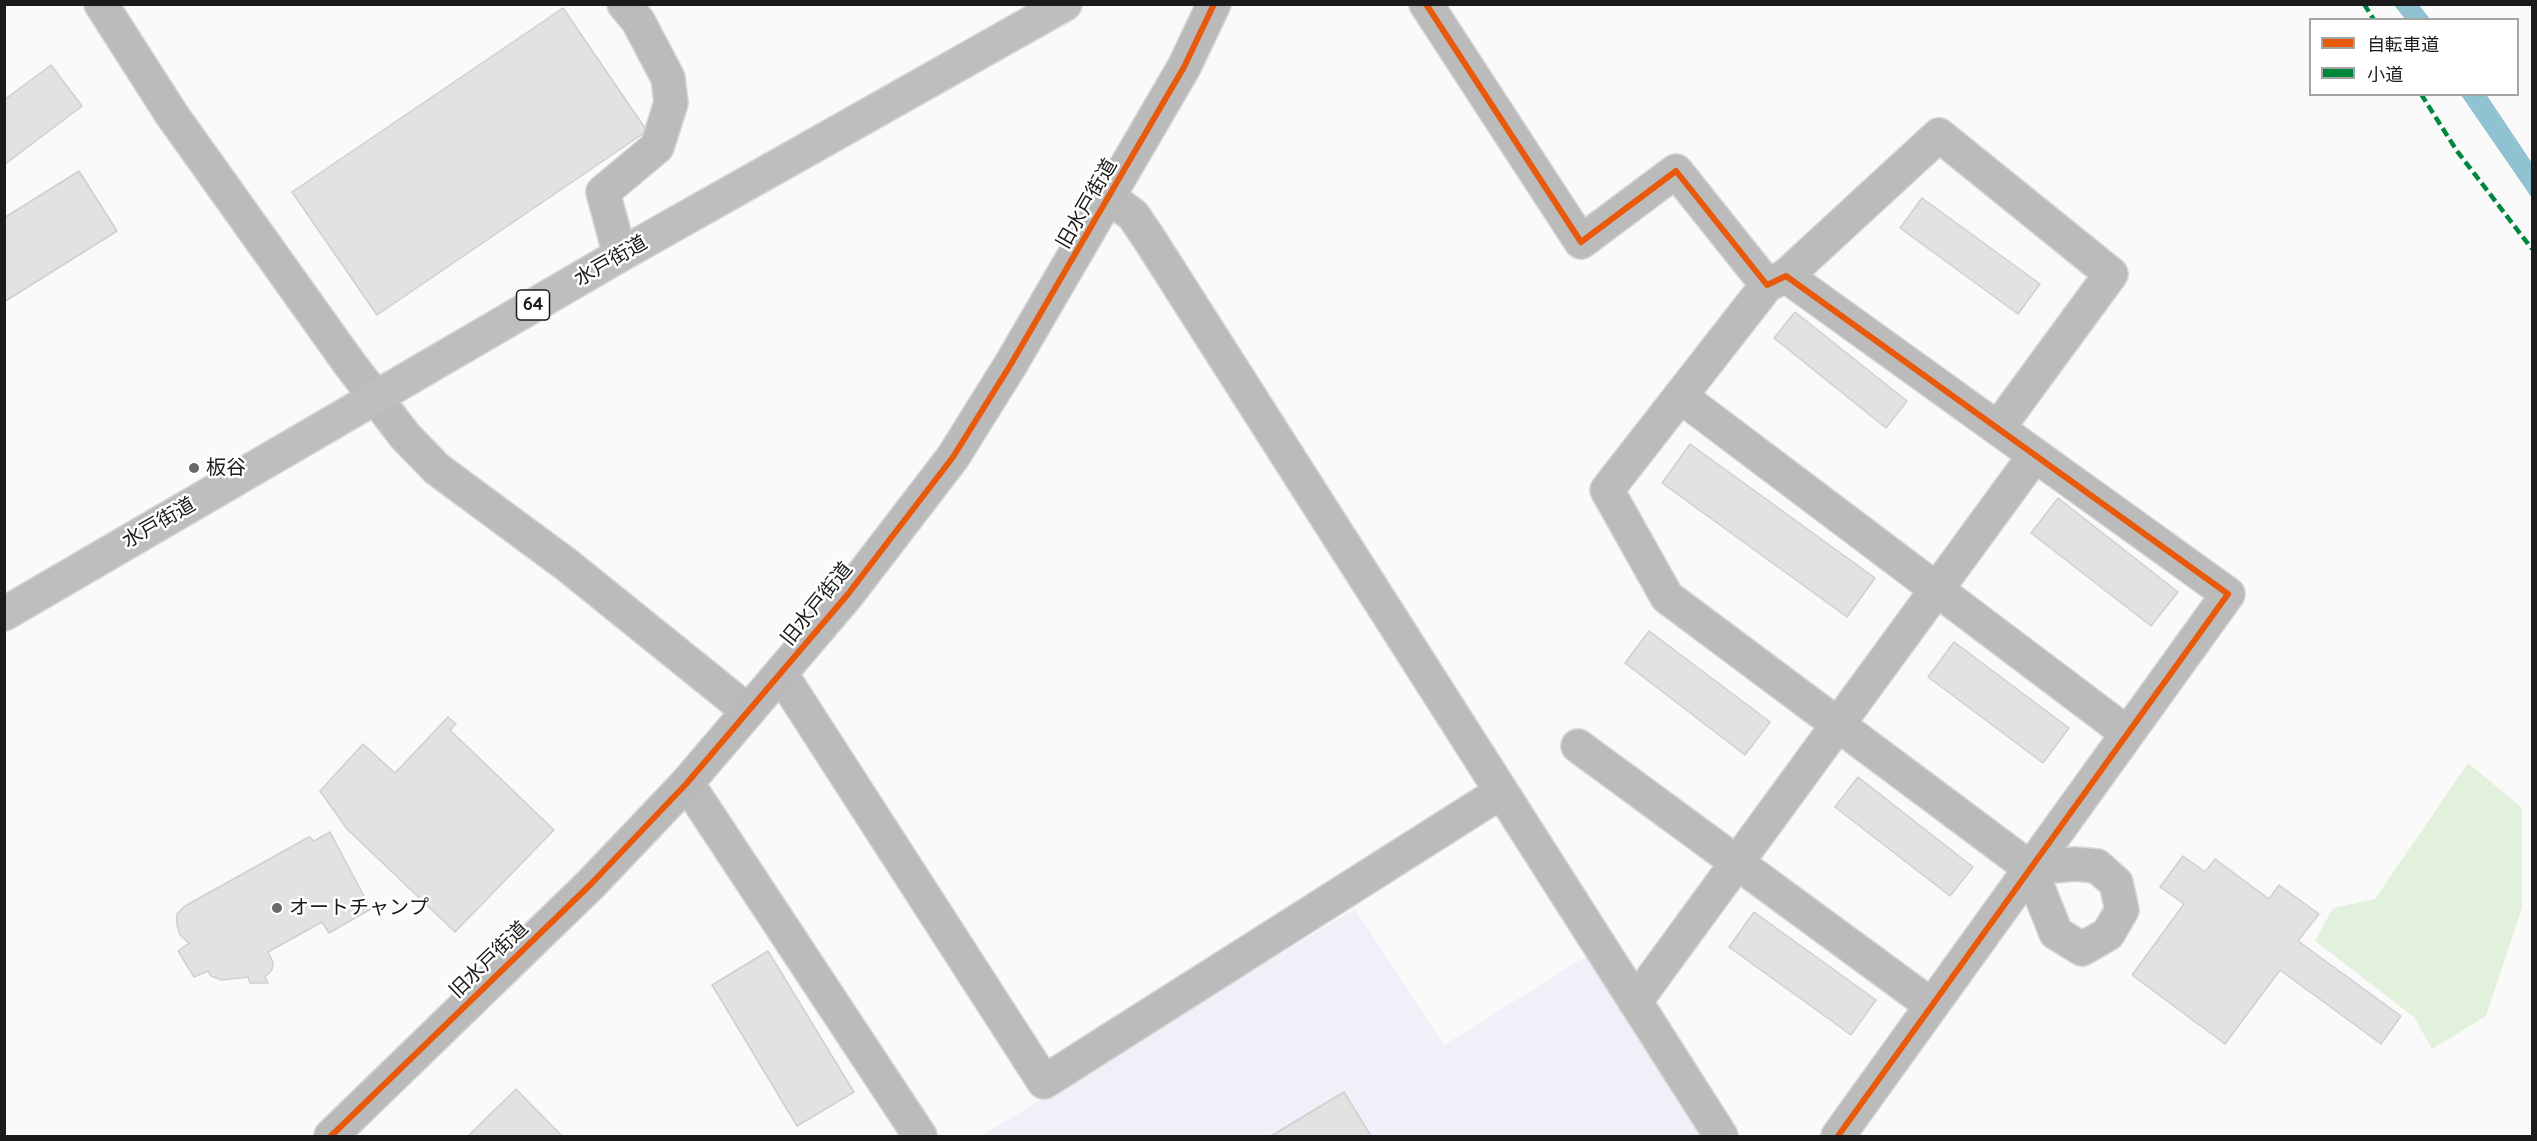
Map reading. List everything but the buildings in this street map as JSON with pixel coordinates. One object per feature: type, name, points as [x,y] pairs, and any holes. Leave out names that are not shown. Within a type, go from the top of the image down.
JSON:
[{"type":"main road","name":"水戸街道","points":[[4,614],[373,397],[1065,4]]},
{"type":"street","points":[[101,4],[172,115],[373,397],[405,436],[437,469],[567,565],[748,711]]},
{"type":"street","points":[[620,255],[603,192],[657,147],[671,103],[668,78],[638,21],[624,4]]},
{"type":"street","name":"旧水戸街道","points":[[331,1137],[591,885],[687,783],[848,594],[953,457],[1110,198],[1184,67],[1214,4]]},
{"type":"street","points":[[1426,4],[1581,242],[1676,171],[1777,280],[1998,428],[2228,594],[1838,1137]]},
{"type":"street","points":[[1998,428],[2111,274],[1939,135],[1777,280],[1680,396],[1607,490],[1667,597],[2030,868]]},
{"type":"street","points":[[1110,198],[1133,215],[1148,237],[1721,1137]]},
{"type":"street","points":[[1680,396],[2127,733]]},
{"type":"street","points":[[1635,1002],[1837,722],[2035,455]]},
{"type":"street","points":[[781,674],[1044,1082],[1501,792]]},
{"type":"street","points":[[1578,746],[1735,864],[1931,1005]]},
{"type":"street","points":[[687,783],[920,1137]]},
{"type":"shaded area","points":[[1355,909],[1444,1045],[1588,955],[1701,1136],[981,1136]]},
{"type":"green space","points":[[2468,763],[2522,808],[2522,908],[2486,1016],[2432,1049],[2414,1017],[2315,941],[2333,908],[2375,899]]},
{"type":"water","points":[[2394,5],[2419,5],[2429,18],[2404,18]]},
{"type":"water","points":[[2462,96],[2488,97],[2532,163],[2532,198]]},
{"type":"marked path","points":[[2364,4],[2373,18]]},
{"type":"marked path","points":[[2422,96],[2457,151],[2532,249]]},
{"type":"cycle path","points":[[331,1136],[591,884],[687,783],[848,594],[953,457],[1011,364],[1184,67],[1214,4]]},
{"type":"cycle path","points":[[1426,4],[1581,242],[1676,171],[1767,285],[1786,276],[2228,594],[1838,1136]]},
{"type":"place","name":"板谷","points":[[194,468]]},
{"type":"place","name":"オートチャンプ","points":[[277,908]]}]
